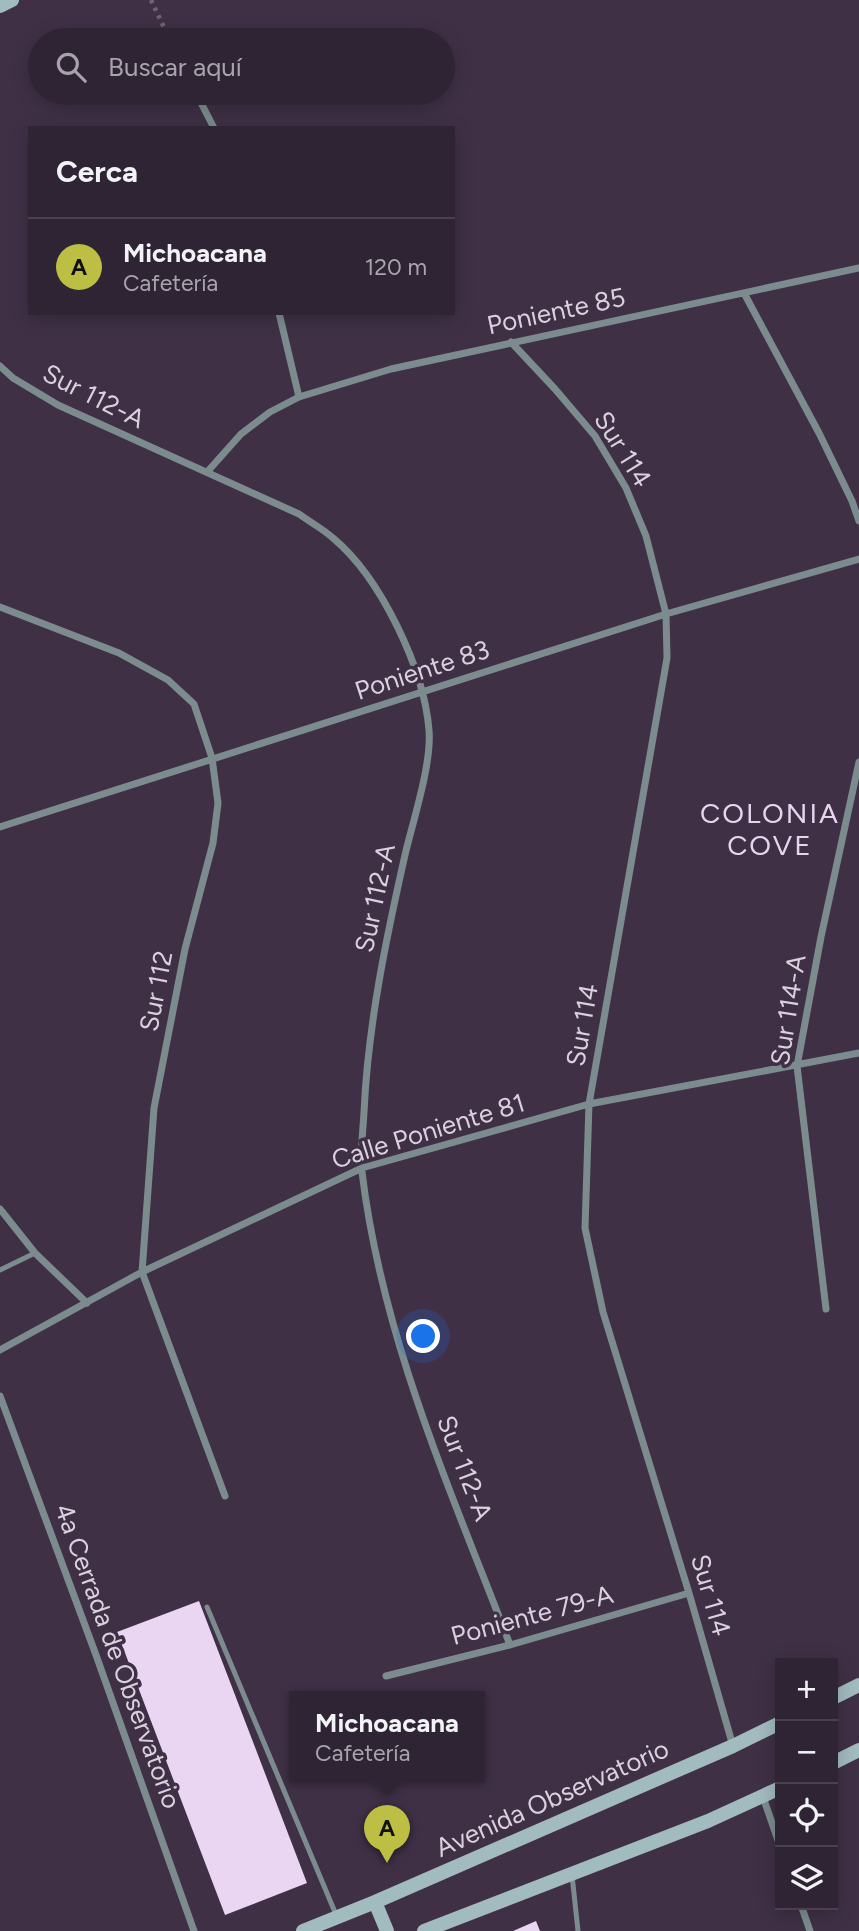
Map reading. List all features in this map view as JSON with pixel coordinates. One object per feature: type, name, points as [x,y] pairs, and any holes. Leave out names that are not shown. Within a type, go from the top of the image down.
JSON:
[{"type":"main road","points":[[0,6],[12,0]]},
{"type":"main road","points":[[838,1696],[859,1685]]},
{"type":"main road","name":"Avenida Observatorio","points":[[303,1931],[375,1902],[775,1725]]},
{"type":"main road","points":[[838,1760],[859,1750]]},
{"type":"main road","points":[[424,1931],[708,1821],[775,1790]]},
{"type":"main road","points":[[375,1902],[387,1931]]},
{"type":"street","points":[[202,105],[213,126]]},
{"type":"street","name":"Poniente 85","points":[[208,471],[241,433],[270,412],[299,397],[391,369],[859,268]]},
{"type":"street","points":[[744,293],[819,433],[859,521]]},
{"type":"street","points":[[279,315],[299,397]]},
{"type":"street","name":"Sur 114","points":[[511,342],[595,436],[626,488],[646,536],[666,614],[667,658],[589,1104],[585,1228],[603,1312],[733,1746]]},
{"type":"street","name":"Sur 112-A","points":[[0,366],[13,378],[58,405],[299,514],[334,539],[369,577],[397,627],[423,693],[429,733],[425,765],[374,1006],[365,1090],[362,1168],[371,1239],[393,1327],[416,1398],[510,1645]]},
{"type":"street","name":"Poniente 83","points":[[0,827],[666,614],[859,559]]},
{"type":"street","name":"Sur 112","points":[[0,607],[119,653],[168,680],[194,704],[212,758],[218,803],[213,843],[185,949],[154,1108],[142,1272],[225,1496]]},
{"type":"street","name":"Sur 114-A","points":[[826,1309],[797,1066],[821,937],[859,762]]},
{"type":"street","name":"Calle Poniente 81","points":[[0,1350],[142,1272],[362,1168],[589,1104],[859,1053]]},
{"type":"street","points":[[0,1209],[35,1253],[87,1303]]},
{"type":"street","name":"4a Cerrada de Observatorio","points":[[0,1395],[194,1931]]},
{"type":"street","name":"Poniente 79-A","points":[[386,1676],[510,1645],[689,1593]]},
{"type":"street","points":[[762,1796],[775,1832]]},
{"type":"street","points":[[803,1910],[810,1931]]},
{"type":"lane","points":[[0,1270],[35,1253]]},
{"type":"lane","points":[[207,1607],[337,1917]]},
{"type":"lane","points":[[572,1872],[578,1931]]},
{"type":"path","points":[[151,0],[164,28]]},
{"type":"building","points":[[199,1601],[307,1883],[225,1915],[117,1632]]},
{"type":"building","points":[[536,1921],[540,1931],[513,1931]]},
{"type":"place","name":"Michoacana","points":[[387,1863]]},
{"type":"district","name":"COLONIA COVE","points":[[770,829]]}]
